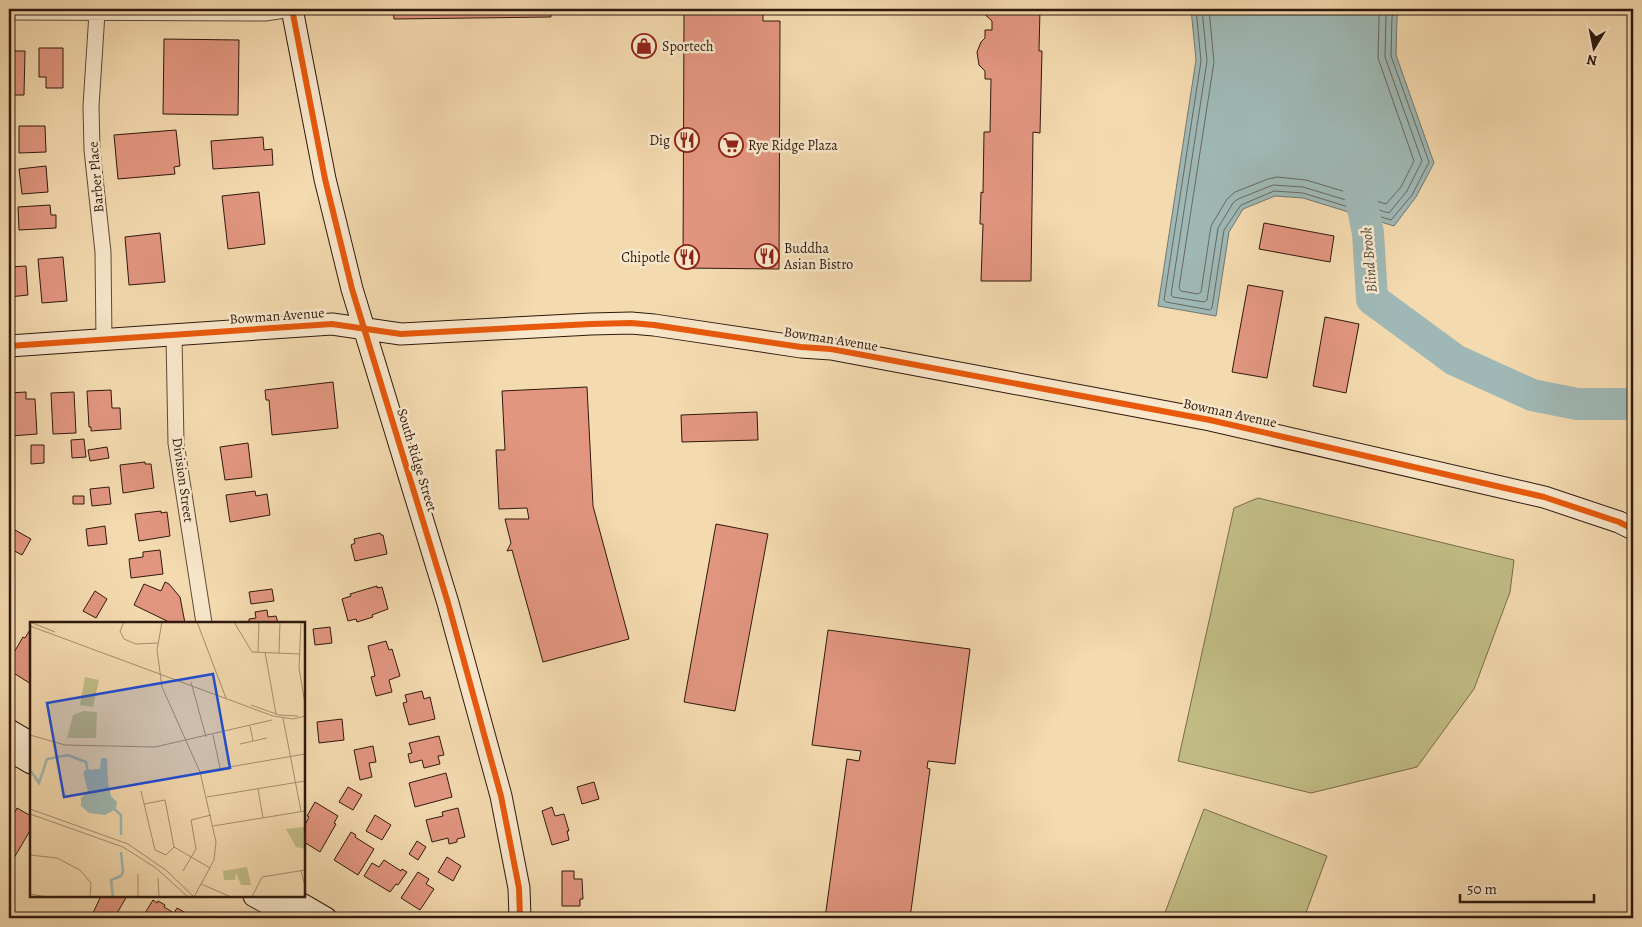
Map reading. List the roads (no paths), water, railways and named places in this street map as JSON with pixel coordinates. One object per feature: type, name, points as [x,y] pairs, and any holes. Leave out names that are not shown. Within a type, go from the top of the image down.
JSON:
[{"type":"street","points":[[9,12],[265,14],[292,9]]},
{"type":"street","name":"South Ridge Street","points":[[292,9],[325,179],[352,289],[448,602],[501,796],[519,888],[520,918]]},
{"type":"street","name":"Barber Place","points":[[97,13],[91,106],[92,150],[103,252],[104,340]]},
{"type":"street","name":"Bowman Avenue","points":[[9,346],[332,324],[401,334],[631,323],[679,328],[801,347],[831,349],[1210,420],[1544,497],[1619,522],[1633,529]]},
{"type":"street","name":"Division Street","points":[[174,336],[176,443],[204,622]]},
{"type":"street","points":[[9,730],[30,742]]},
{"type":"street","points":[[9,751],[30,762]]},
{"type":"street","points":[[256,897],[294,918]]},
{"type":"street","points":[[290,897],[326,918]]},
{"type":"water","points":[[1191,9],[1402,9],[1397,17],[1396,55],[1434,163],[1416,197],[1394,226],[1303,198],[1275,196],[1243,209],[1229,232],[1216,316],[1158,306],[1196,60]]},
{"type":"waterway","name":"Blind Brook","points":[[1356,175],[1368,233],[1372,299],[1455,360],[1532,395],[1577,404],[1633,404]]},
{"type":"place","name":"Sportech","points":[[644,46]]},
{"type":"place","name":"Dig","points":[[687,140]]},
{"type":"place","name":"Rye Ridge Plaza","points":[[731,145]]},
{"type":"place","name":"Buddha Asian Bistro","points":[[767,256]]},
{"type":"place","name":"Chipotle","points":[[687,257]]}]
